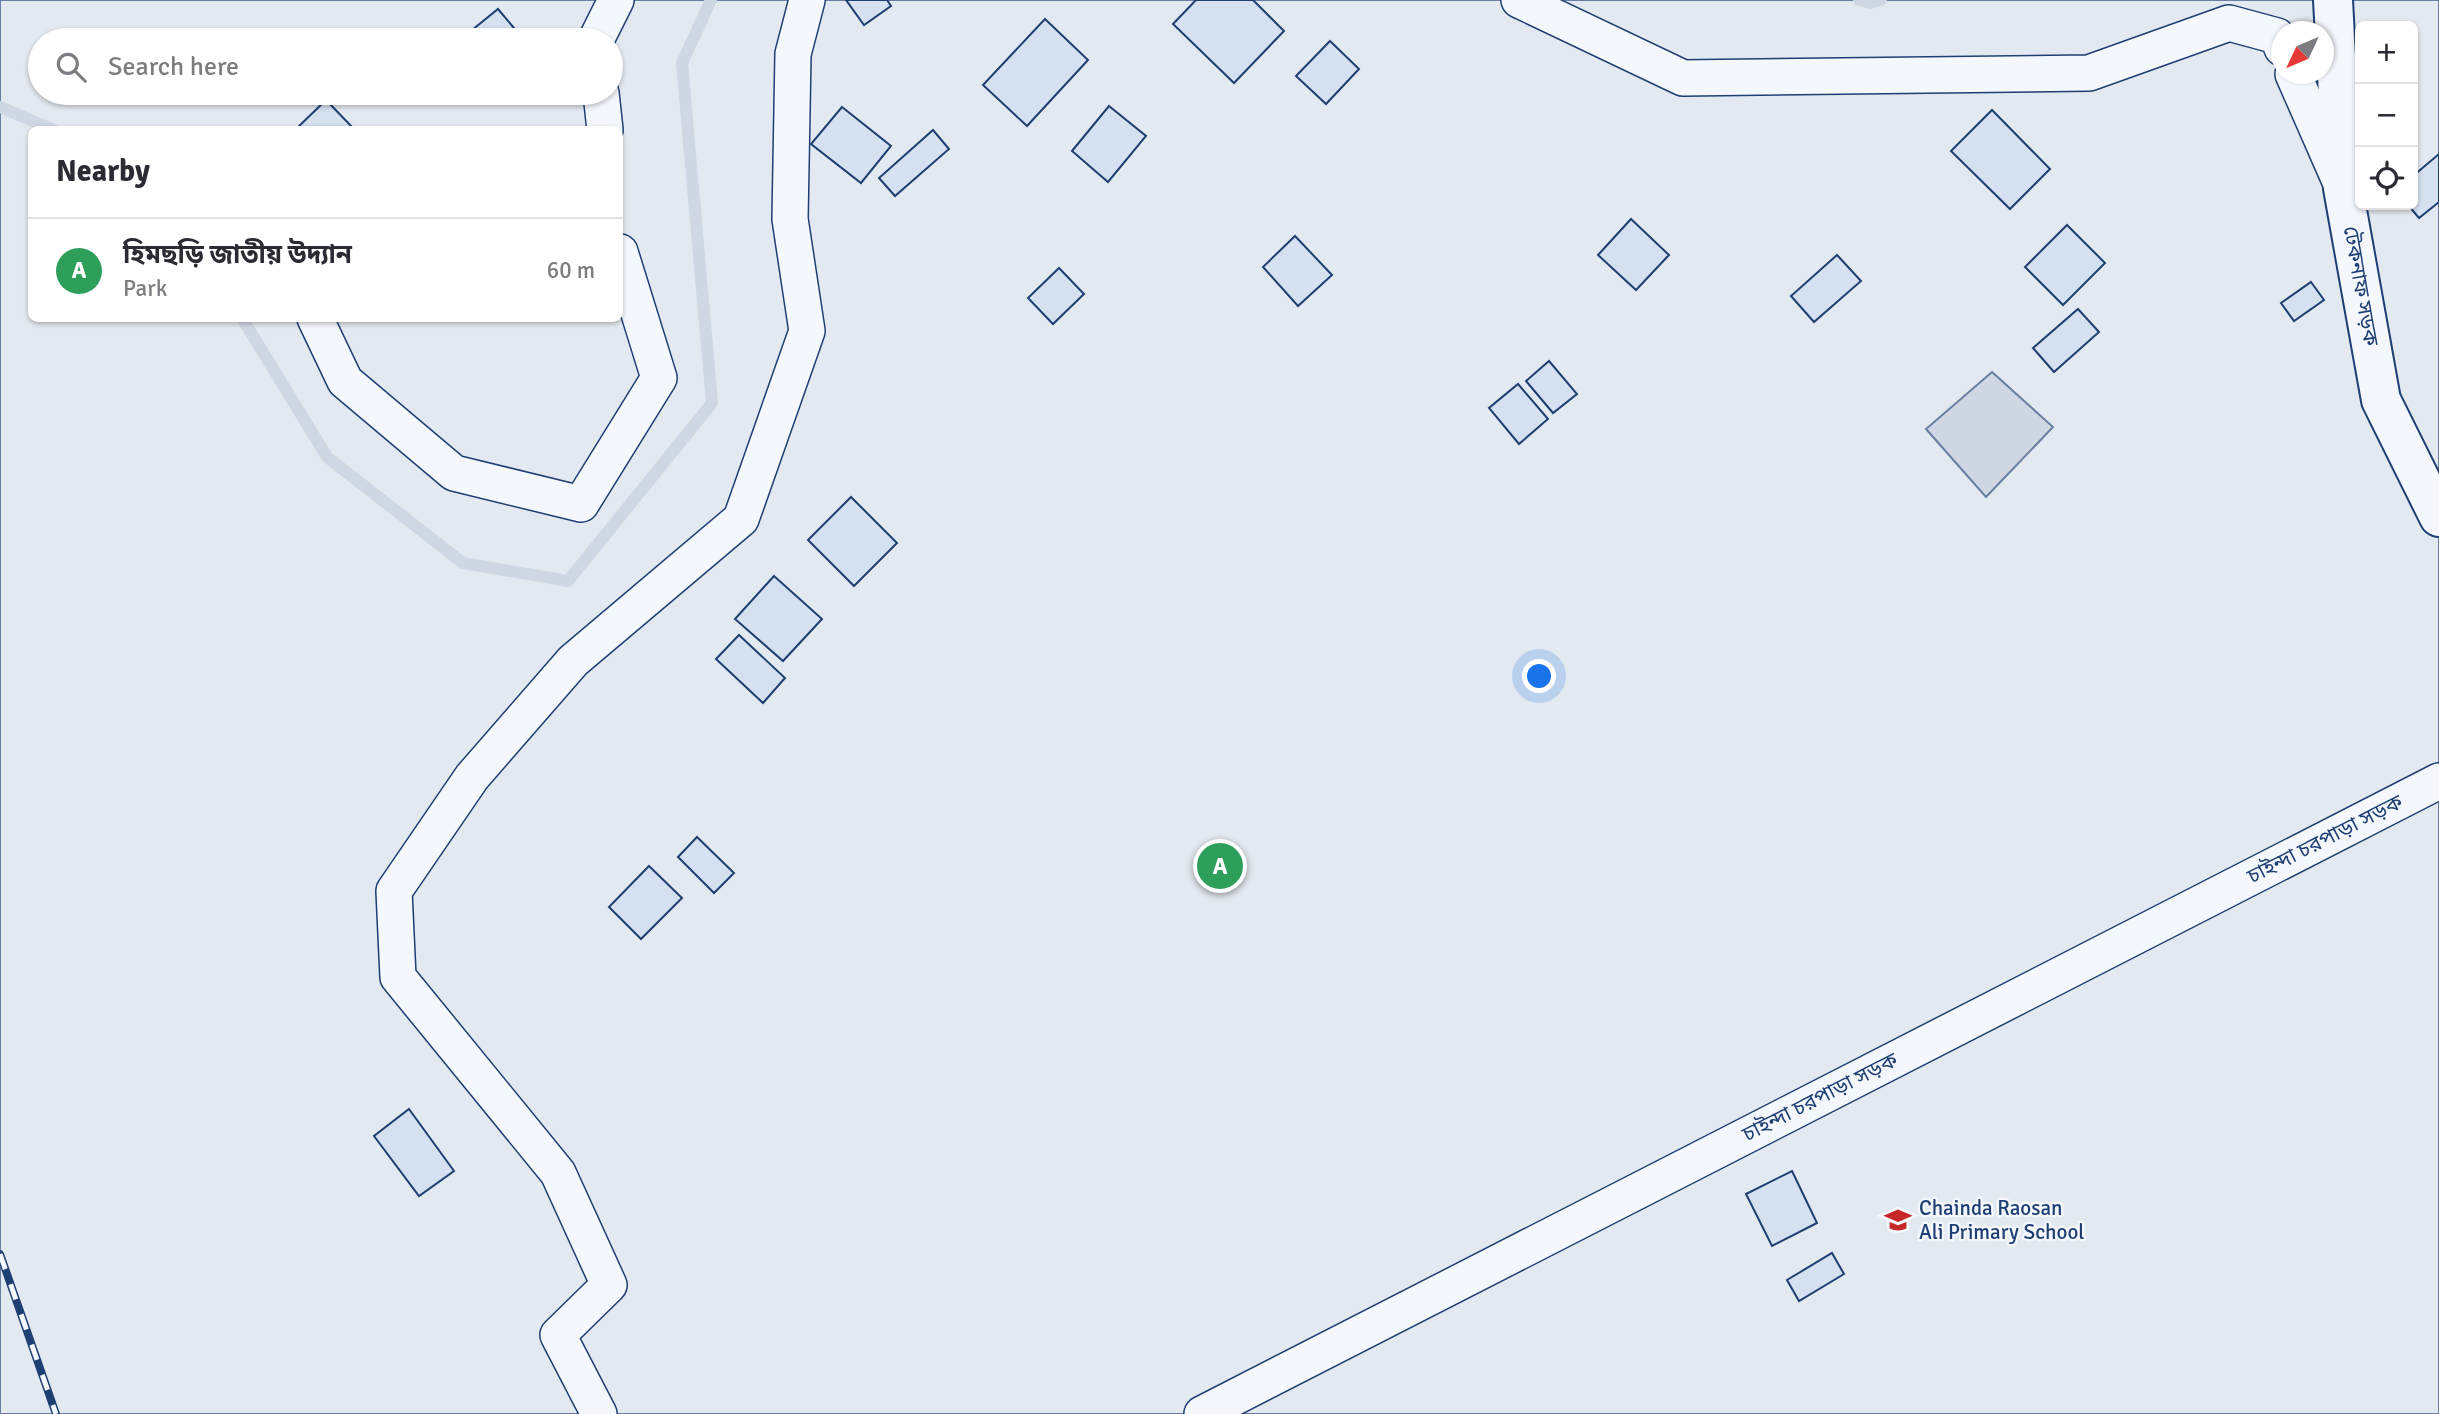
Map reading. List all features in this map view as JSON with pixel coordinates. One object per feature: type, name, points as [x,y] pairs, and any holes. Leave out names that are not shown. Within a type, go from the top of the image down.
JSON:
[{"type":"highway","name":"টেকনাফ সড়ক","points":[[2333,0],[2343,188],[2381,400],[2439,517]]},
{"type":"street","points":[[602,28],[616,0]]},
{"type":"street","points":[[599,1414],[558,1335],[609,1285],[558,1173],[398,977],[394,891],[472,777],[573,661],[741,519],[807,331],[790,219],[793,54],[807,0]]},
{"type":"street","points":[[1519,0],[1682,78],[2089,73],[2229,23],[2271,34]]},
{"type":"street","points":[[2297,84],[2343,188]]},
{"type":"street","points":[[602,105],[605,126]]},
{"type":"street","points":[[317,322],[345,381],[454,473],[582,504],[659,378],[623,262]]},
{"type":"street","name":"চাইন্দা চরপাড়া সড়ক","points":[[1202,1414],[2439,780]]},
{"type":"shaded area","points":[[0,0],[2439,0],[2439,1414],[0,1414]]},
{"type":"shaded area","points":[[1992,372],[2053,427],[1986,497],[1926,429]]},
{"type":"building","points":[[846,0],[887,0],[891,6],[864,25]]},
{"type":"building","points":[[1196,0],[1253,0],[1284,31],[1234,83],[1173,24]]},
{"type":"building","points":[[498,9],[514,28],[475,28]]},
{"type":"building","points":[[1045,19],[1088,60],[1027,126],[983,85]]},
{"type":"building","points":[[1330,41],[1359,69],[1326,104],[1296,76]]},
{"type":"building","points":[[321,105],[331,105],[351,126],[299,126]]},
{"type":"building","points":[[1109,106],[1146,136],[1108,182],[1072,151]]},
{"type":"building","points":[[842,107],[891,146],[861,183],[811,144]]},
{"type":"building","points":[[1992,110],[2050,169],[2010,209],[1951,151]]},
{"type":"building","points":[[933,130],[949,149],[895,196],[879,178]]},
{"type":"building","points":[[2439,154],[2439,202],[2419,218],[2412,210],[2418,210],[2418,172]]},
{"type":"building","points":[[1631,219],[1669,255],[1636,290],[1598,255]]},
{"type":"building","points":[[2067,225],[2105,263],[2063,305],[2025,267]]},
{"type":"building","points":[[1295,236],[1332,275],[1298,306],[1263,267]]},
{"type":"building","points":[[1837,255],[1861,281],[1814,322],[1791,296]]},
{"type":"building","points":[[1059,268],[1084,294],[1053,324],[1028,298]]},
{"type":"building","points":[[2311,282],[2324,300],[2294,321],[2281,303]]},
{"type":"building","points":[[2078,309],[2099,332],[2054,372],[2033,348]]},
{"type":"building","points":[[1549,361],[1577,394],[1553,413],[1526,381]]},
{"type":"building","points":[[1518,384],[1548,419],[1519,444],[1489,408]]},
{"type":"building","points":[[851,497],[897,543],[854,586],[808,540]]},
{"type":"building","points":[[774,576],[822,619],[783,661],[735,619]]},
{"type":"building","points":[[739,635],[785,678],[763,703],[716,659]]},
{"type":"building","points":[[697,837],[734,873],[714,893],[678,857]]},
{"type":"building","points":[[649,866],[682,898],[641,939],[609,907]]},
{"type":"building","points":[[409,1109],[454,1171],[419,1196],[374,1136]]},
{"type":"building","points":[[1792,1171],[1817,1223],[1772,1246],[1746,1194]]},
{"type":"building","points":[[1832,1253],[1844,1274],[1799,1301],[1787,1280]]},
{"type":"waterway","points":[[244,322],[327,457],[463,563],[568,581],[712,403],[682,63],[711,0]]},
{"type":"waterway","points":[[1859,0],[1870,3],[1881,0]]},
{"type":"waterway","points":[[0,107],[45,126]]},
{"type":"railway","points":[[0,1254],[56,1414]]},
{"type":"place","name":"হিমছড়ি জাতীয় উদ্যান","points":[[1220,866]]},
{"type":"place","name":"Chainda Raosan Ali Primary School","points":[[1898,1220]]}]
